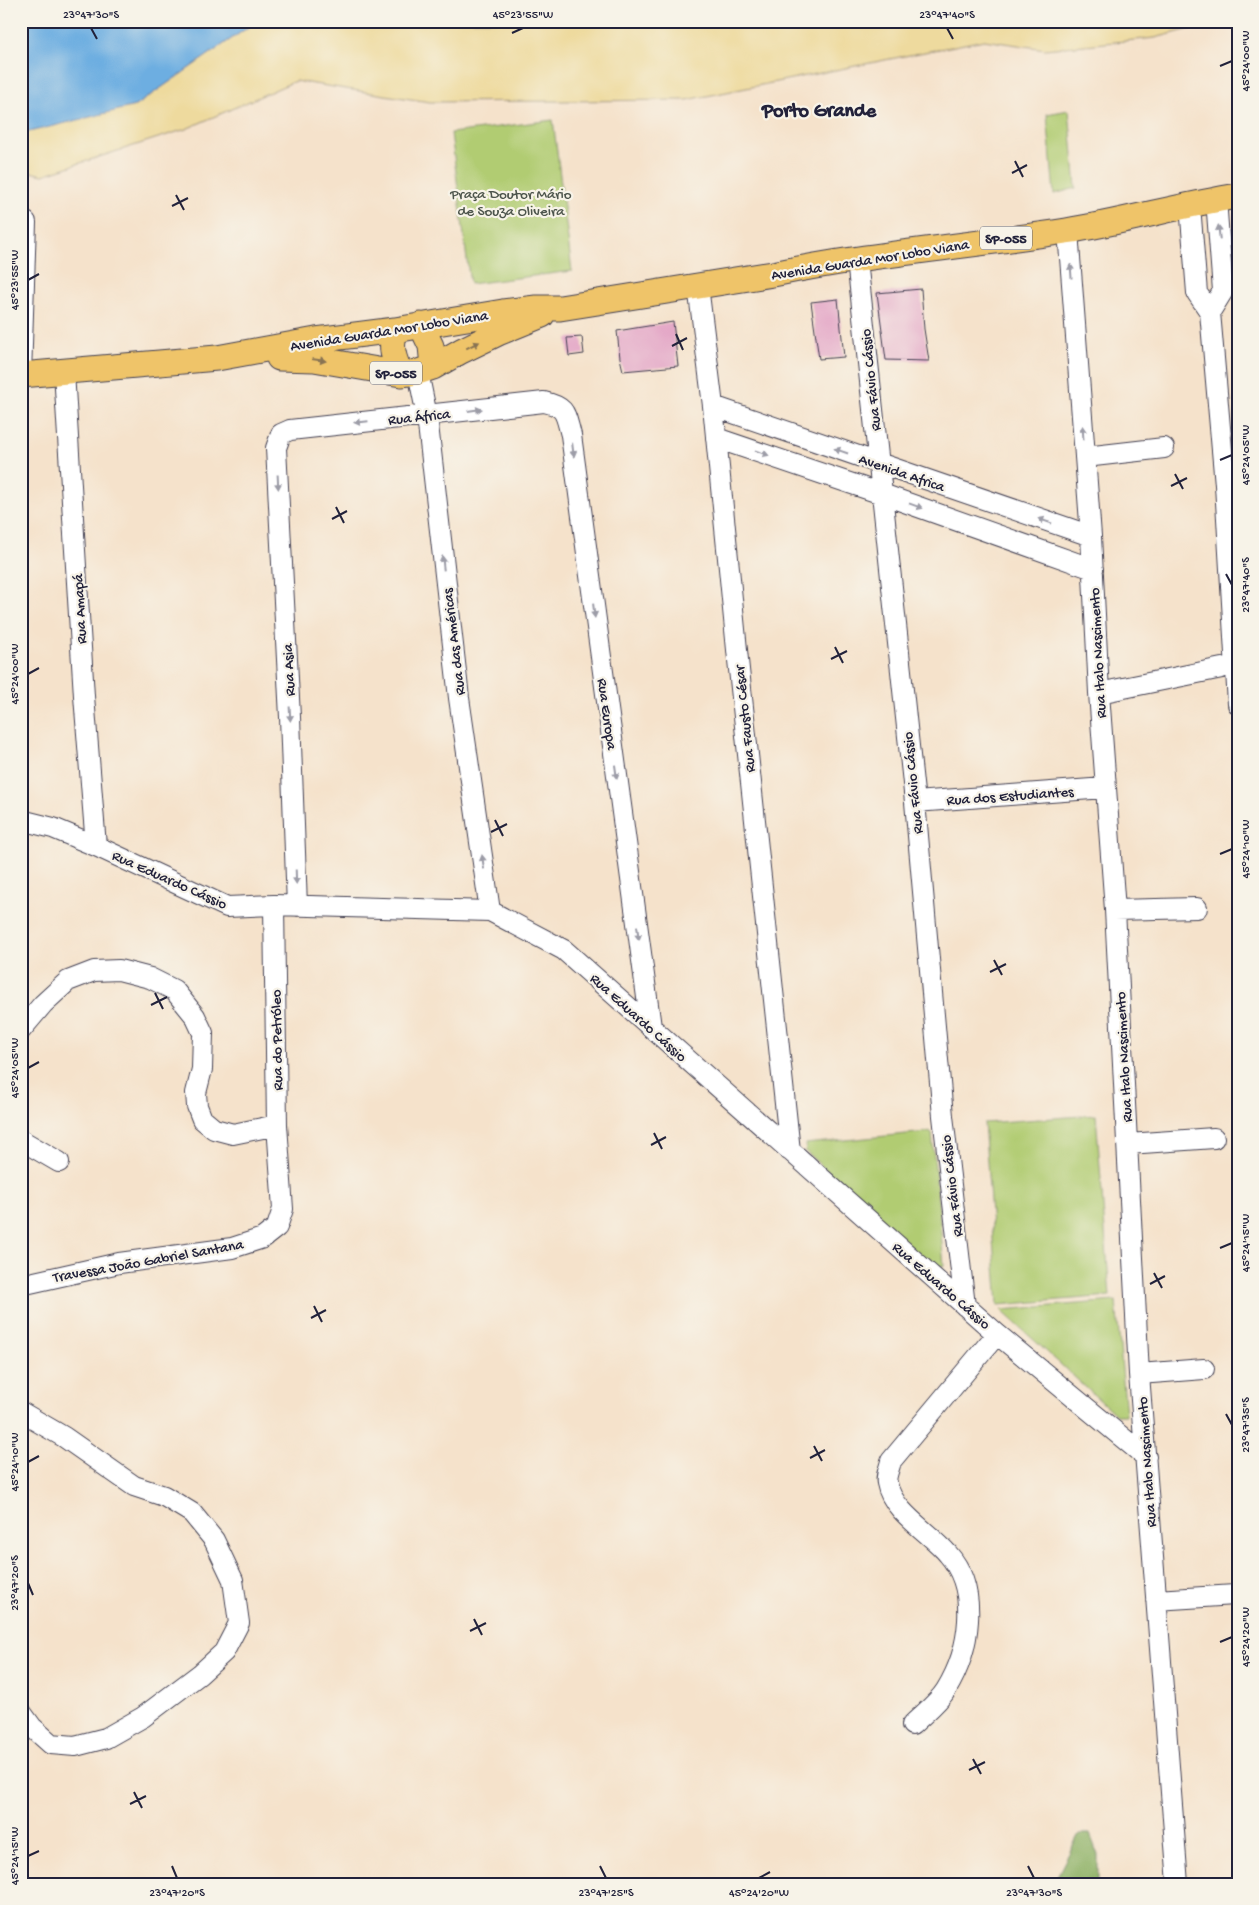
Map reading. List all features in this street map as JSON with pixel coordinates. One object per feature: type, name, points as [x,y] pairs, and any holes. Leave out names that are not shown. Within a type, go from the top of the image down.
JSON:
[{"type":"main road","name":"Avenida Guarda Mor Lobo Viana","points":[[21,375],[217,358],[316,340],[395,330],[503,312],[536,308],[560,308],[807,267],[1068,231],[1227,197]]},
{"type":"main road","name":"Avenida Guarda Mor Lobo Viana","points":[[217,358],[314,359],[417,371],[498,333],[560,308]]},
{"type":"main road","name":"SP-055","points":[[395,330],[392,343],[394,362],[417,371],[431,346],[422,325]]},
{"type":"street","points":[[1210,312],[1223,291],[1227,197]]},
{"type":"street","points":[[1190,205],[1198,293],[1210,312],[1232,484],[1232,667],[1238,704]]},
{"type":"street","points":[[21,375],[26,222]]},
{"type":"street","name":"Rua Italo Nascimento","points":[[1068,231],[1091,536],[1105,788],[1115,910],[1140,1374],[1178,1884]]},
{"type":"street","name":"Rua Fávio Cássio","points":[[857,260],[915,802],[942,1116],[965,1306]]},
{"type":"street","name":"Rua Fausto César","points":[[698,286],[713,406],[790,1151]]},
{"type":"street","name":"Rua das Américas","points":[[417,371],[427,416],[459,698],[490,911]]},
{"type":"street","name":"Rua Amapá","points":[[64,372],[84,696],[96,846]]},
{"type":"street","name":"Rua África","points":[[281,434],[290,430],[544,402],[557,405]]},
{"type":"street","name":"Rua Europa","points":[[557,405],[564,412],[571,435],[651,1027]]},
{"type":"street","name":"Avenida Africa","points":[[713,406],[1091,536]]},
{"type":"street","name":"Rua Asia","points":[[281,434],[276,448],[290,717],[297,906]]},
{"type":"street","name":"Avenida Africa","points":[[716,438],[882,494],[1093,569]]},
{"type":"street","points":[[1085,458],[1164,448]]},
{"type":"street","points":[[1099,694],[1232,667]]},
{"type":"street","name":"Rua dos Estudiantes","points":[[915,802],[1105,788]]},
{"type":"street","name":"Rua Eduardo Cássio","points":[[21,820],[53,828],[96,846],[228,907],[274,905],[490,911],[564,950],[997,1334],[1146,1456]]},
{"type":"street","name":"Rua do Petróleo","points":[[274,905],[277,1125],[280,1174]]},
{"type":"street","points":[[1115,910],[1197,908]]},
{"type":"street","points":[[21,1030],[43,1004],[68,981],[94,972],[119,970],[150,978],[174,990],[195,1016],[202,1033],[202,1069],[196,1092],[196,1106],[202,1119],[214,1128],[233,1134],[277,1125]]},
{"type":"street","points":[[1128,1144],[1214,1138]]},
{"type":"street","points":[[21,1140],[59,1162]]},
{"type":"street","name":"Travessa João Gabriel Santana","points":[[21,1284],[119,1263],[232,1248],[262,1238],[277,1227],[283,1209],[280,1174]]},
{"type":"street","points":[[912,1726],[945,1691],[956,1671],[964,1643],[969,1605],[962,1577],[949,1554],[897,1506],[886,1482],[891,1461],[997,1334]]},
{"type":"street","points":[[1140,1374],[1204,1369]]},
{"type":"street","points":[[21,1412],[64,1437],[134,1486],[164,1496],[192,1514],[214,1540],[234,1580],[239,1623],[224,1652],[200,1674],[143,1717],[106,1738],[76,1746],[51,1744],[32,1727],[21,1712]]},
{"type":"street","points":[[1156,1600],[1235,1595]]},
{"type":"green space","points":[[1069,110],[1076,188],[1054,194],[1047,114]]},
{"type":"green space","name":"Praça Doutor Mário de Souza Oliveira","points":[[553,120],[572,271],[470,284],[451,133]]},
{"type":"green space","points":[[1096,1115],[1110,1296],[998,1305],[984,1123]]},
{"type":"green space","points":[[932,1133],[944,1266],[931,1266],[806,1152],[805,1144]]},
{"type":"green space","points":[[1116,1301],[1126,1415],[1116,1415],[1001,1310]]},
{"type":"green space","points":[[1079,1834],[1090,1834],[1098,1855],[1098,1884],[1053,1884]]},
{"type":"sand","points":[[257,21],[1221,21],[1155,38],[1045,49],[984,40],[687,100],[430,102],[295,81],[186,129],[43,175],[21,170],[21,131],[135,106]]},
{"type":"water","points":[[21,21],[257,21],[135,106],[21,134]]},
{"type":"building","points":[[921,289],[929,361],[886,360],[877,293]]},
{"type":"building","points":[[838,299],[844,357],[819,359],[811,302]]},
{"type":"building","points":[[673,322],[678,366],[623,371],[617,331]]},
{"type":"building","points":[[582,337],[584,354],[569,356],[567,338]]},
{"type":"district","name":"Porto Grande","points":[[819,109]]}]
